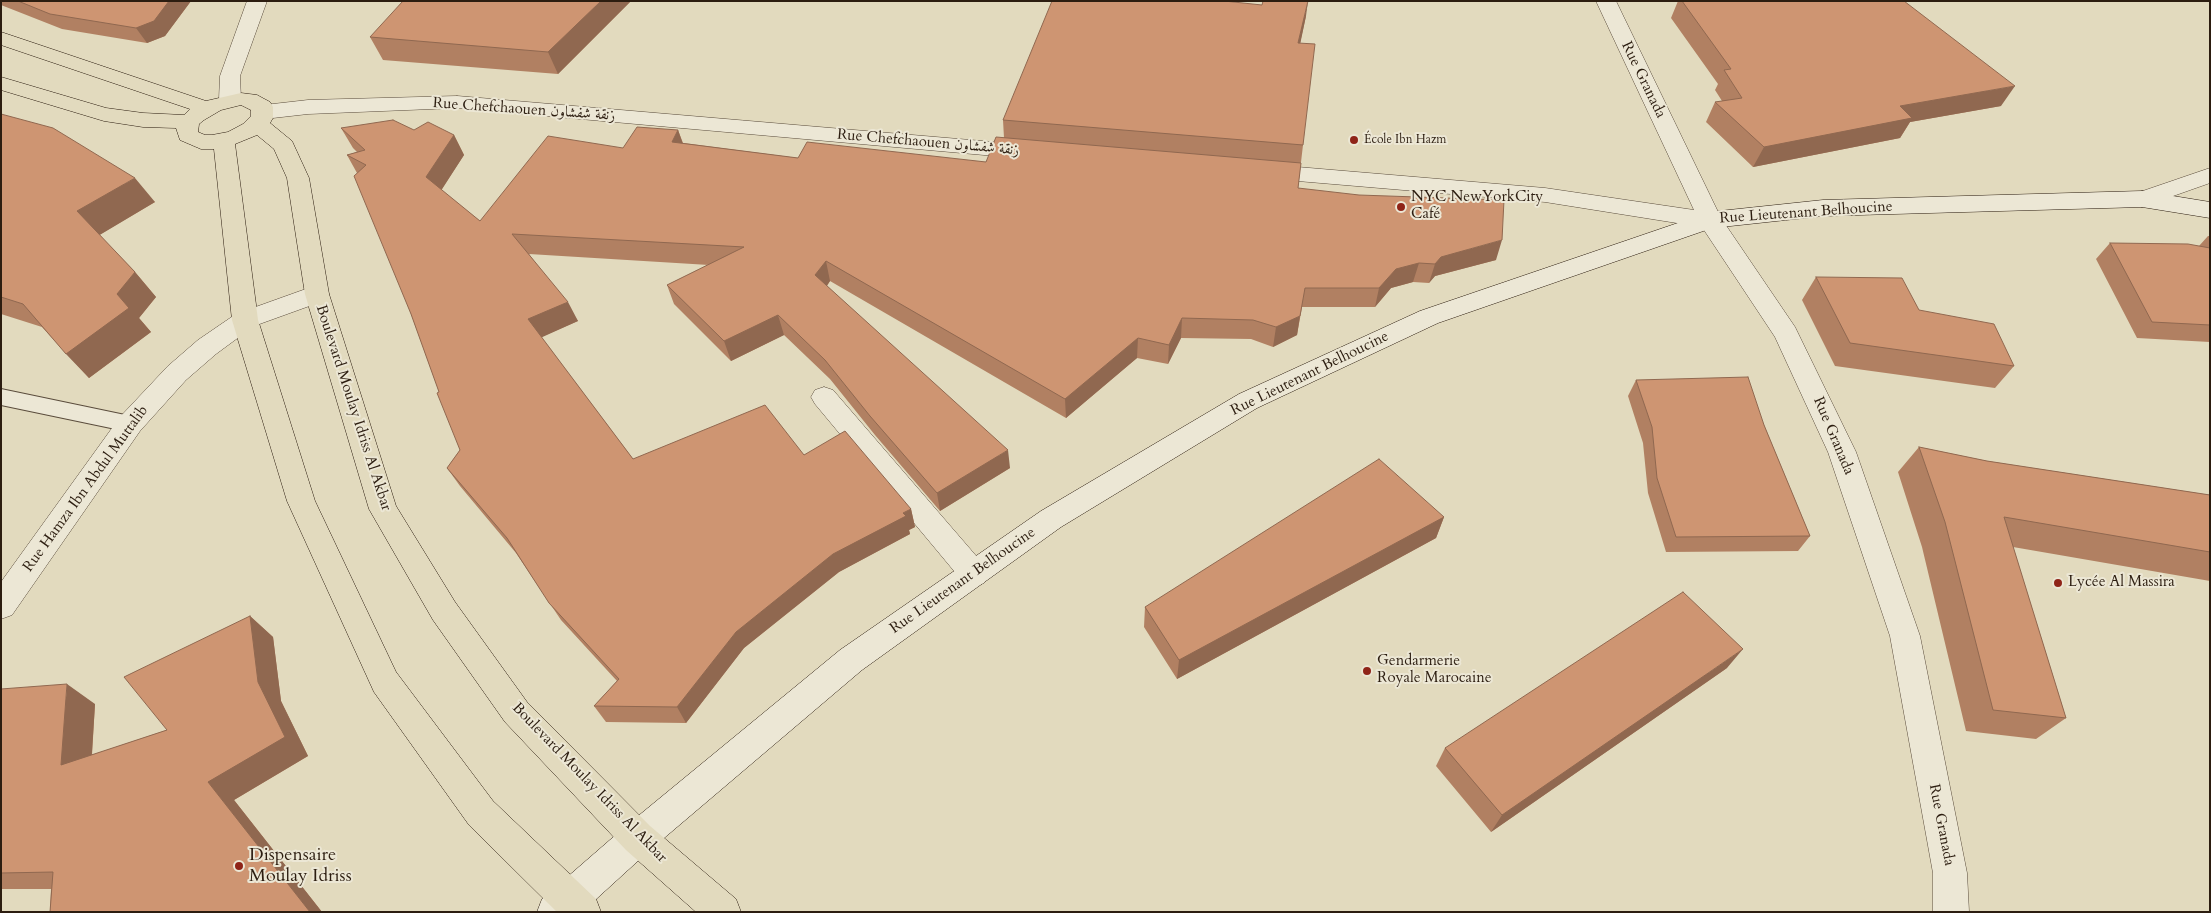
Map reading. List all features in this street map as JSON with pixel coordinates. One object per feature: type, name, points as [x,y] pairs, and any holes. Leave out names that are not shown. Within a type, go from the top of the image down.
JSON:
[{"type":"main road","points":[[1,38],[207,108]]},
{"type":"main road","points":[[1,83],[104,114],[143,120],[189,122]]},
{"type":"main road","points":[[230,100],[207,108],[189,122],[188,135],[201,142],[224,141],[243,134],[261,118]]},
{"type":"main road","name":"Boulevard Moulay Idriss Al Akbar","points":[[230,100],[250,100],[262,107],[261,118],[284,146],[298,178],[317,294],[383,509],[444,611],[516,712],[638,838],[722,912]]},
{"type":"main road","points":[[224,141],[245,320],[301,501],[385,682],[481,813],[569,908]]},
{"type":"street","points":[[230,100],[230,76],[257,1]]},
{"type":"street","name":"Rue Granada","points":[[1606,1],[1710,220],[1786,334],[1842,452],[1905,636],[1950,873],[1951,912]]},
{"type":"street","name":"Rue Chefchaouen زنقة شفشاون","points":[[261,118],[308,107],[457,102],[1053,154]]},
{"type":"street","points":[[1240,169],[1545,195],[1710,220]]},
{"type":"street","points":[[2142,199],[2210,175]]},
{"type":"street","name":"Rue Lieutenant Belhoucine","points":[[569,908],[638,838],[851,660],[1051,519],[1248,401],[1428,317],[1710,220],[1823,208],[2142,199],[2210,210]]},
{"type":"street","name":"Rue Hamza Ibn Abdul Muttalib","points":[[1,606],[130,424],[177,373],[207,347],[245,320],[317,294]]},
{"type":"street","points":[[824,397],[974,574]]},
{"type":"lane","points":[[1,397],[130,424]]},
{"type":"building","points":[[18,1],[169,1],[154,21],[136,28],[50,14]]},
{"type":"building","points":[[403,1],[601,1],[548,52],[370,37]]},
{"type":"building","points":[[1052,1],[1224,1],[1262,5],[1263,1],[1308,1],[1298,43],[1315,44],[1303,145],[1003,120]]},
{"type":"building","points":[[1682,1],[1904,1],[2015,86],[1900,106],[1912,118],[1764,147],[1715,102],[1742,98],[1724,70],[1731,69]]},
{"type":"building","points":[[1,114],[53,128],[135,178],[77,211],[135,272],[117,294],[129,308],[66,354],[23,304],[1,297]]},
{"type":"building","points":[[393,120],[414,130],[428,122],[454,135],[426,177],[480,221],[548,136],[623,148],[637,127],[678,130],[672,142],[798,158],[807,142],[986,162],[996,137],[1301,163],[1298,188],[1359,195],[1504,200],[1502,240],[1441,257],[1435,264],[1419,263],[1396,269],[1379,288],[1305,288],[1300,316],[1276,327],[1253,320],[1182,318],[1169,345],[1138,338],[1065,399],[826,261],[815,275],[1008,450],[937,493],[870,416],[825,360],[778,315],[724,341],[667,285],[744,247],[512,234],[568,302],[528,319],[633,459],[765,405],[804,455],[845,431],[911,509],[903,513],[906,516],[833,554],[736,632],[677,707],[594,706],[619,679],[549,603],[507,538],[447,468],[460,450],[437,393],[439,392],[411,314],[354,176],[366,165],[347,155],[365,150],[341,128]]},
{"type":"building","points":[[2110,243],[2188,244],[2210,248],[2210,325],[2152,322]]},
{"type":"building","points":[[1816,277],[1902,278],[1919,310],[1994,324],[2014,366],[1850,343]]},
{"type":"building","points":[[1748,377],[1764,425],[1810,536],[1676,537],[1657,478],[1652,427],[1636,380]]},
{"type":"building","points":[[1919,447],[1987,461],[2210,495],[2210,552],[2004,517],[2066,718],[1993,710],[1945,522]]},
{"type":"building","points":[[1379,459],[1444,517],[1179,660],[1145,607]]},
{"type":"building","points":[[1683,592],[1743,649],[1502,815],[1445,748]]},
{"type":"building","points":[[250,616],[258,682],[285,737],[208,782],[310,912],[50,912],[53,872],[1,873],[1,689],[67,684],[61,765],[167,730],[124,677]]},
{"type":"place","name":"École Ibn Hazm","points":[[1354,140]]},
{"type":"place","name":"NYC NewYorkCity Café","points":[[1401,207]]},
{"type":"place","name":"Lycée Al Massira","points":[[2058,583]]},
{"type":"place","name":"Gendarmerie Royale Marocaine","points":[[1367,671]]},
{"type":"place","name":"Dispensaire Moulay Idriss","points":[[239,866]]}]
